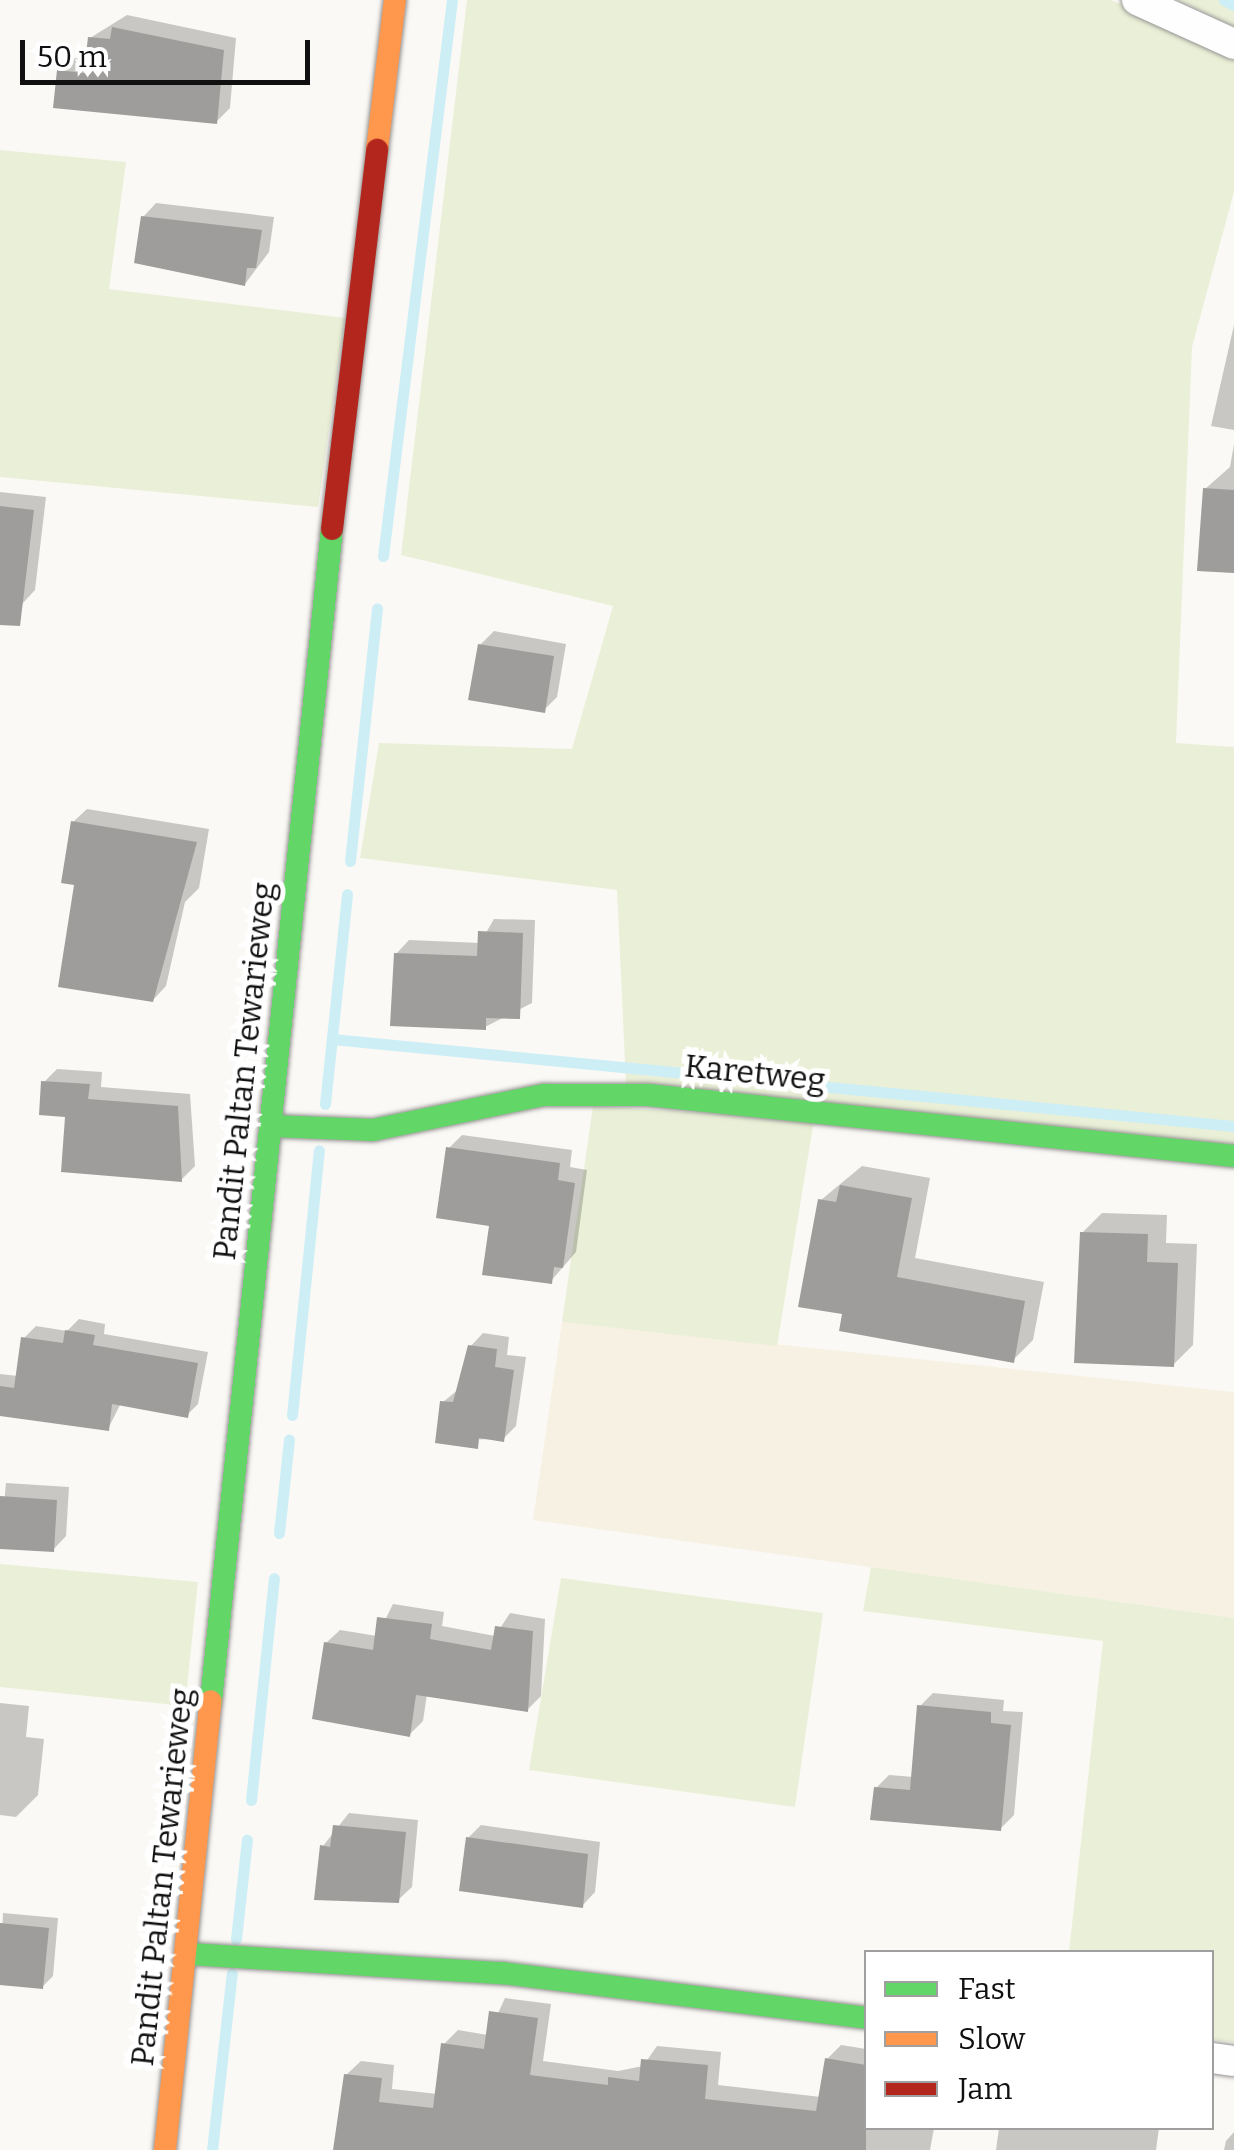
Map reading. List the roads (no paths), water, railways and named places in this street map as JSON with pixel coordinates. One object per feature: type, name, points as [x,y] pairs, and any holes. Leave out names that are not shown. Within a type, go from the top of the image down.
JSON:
[{"type":"street","name":"Pandit Paltan Tewarieweg","points":[[165,2150],[395,0]]},
{"type":"street","points":[[1136,0],[1234,44]]},
{"type":"street","name":"Karetweg","points":[[272,1126],[373,1130],[544,1095],[648,1095],[1234,1156]]},
{"type":"street","points":[[188,1954],[502,1973],[864,2018]]},
{"type":"waterway","points":[[383,556],[452,0]]},
{"type":"waterway","points":[[1224,0],[1234,5]]},
{"type":"waterway","points":[[350,861],[377,608]]},
{"type":"waterway","points":[[325,1104],[347,894]]},
{"type":"waterway","points":[[332,1039],[1234,1126]]},
{"type":"waterway","points":[[292,1415],[319,1150]]},
{"type":"waterway","points":[[279,1533],[289,1440]]},
{"type":"waterway","points":[[251,1800],[274,1578]]},
{"type":"waterway","points":[[236,1939],[247,1840]]},
{"type":"waterway","points":[[212,2150],[232,1973]]}]
